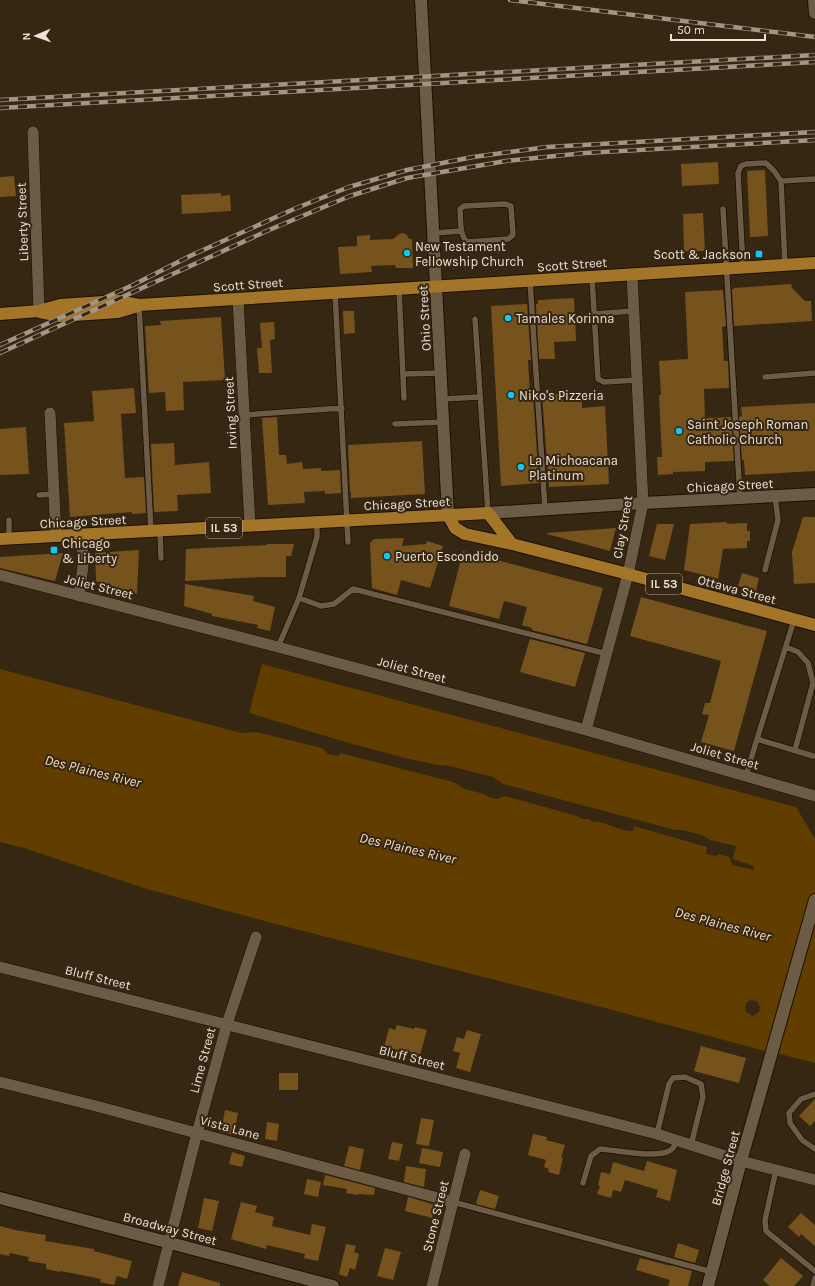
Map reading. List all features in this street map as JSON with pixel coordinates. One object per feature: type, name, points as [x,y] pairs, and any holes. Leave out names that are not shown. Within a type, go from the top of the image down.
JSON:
[{"type":"main road","name":"Scott Street","points":[[0,314],[39,312],[60,305],[118,301],[139,305],[815,263]]},
{"type":"main road","name":"Chicago Street","points":[[5,539],[317,521],[488,513]]},
{"type":"main road","points":[[488,513],[512,544]]},
{"type":"main road","name":"Ottawa Street","points":[[448,515],[455,528],[466,534],[512,544],[628,574],[815,625]]},
{"type":"street","name":"Ohio Street","points":[[421,0],[448,515]]},
{"type":"street","points":[[814,0],[815,13]]},
{"type":"street","name":"Liberty Street","points":[[33,132],[39,312]]},
{"type":"street","name":"Clay Street","points":[[586,730],[628,574],[643,503],[632,274]]},
{"type":"street","name":"Irving Street","points":[[238,299],[250,526]]},
{"type":"street","points":[[50,413],[56,536]]},
{"type":"street","name":"Chicago Street","points":[[488,513],[815,494]]},
{"type":"street","points":[[79,596],[83,566],[82,535]]},
{"type":"street","name":"Joliet Street","points":[[0,575],[278,646],[586,730],[815,796]]},
{"type":"street","name":"Bridge Street","points":[[708,1286],[740,1161],[815,900]]},
{"type":"street","name":"Lime Street","points":[[158,1286],[226,1024],[256,937]]},
{"type":"street","name":"Bluff Street","points":[[0,967],[657,1134],[740,1161],[815,1180]]},
{"type":"street","name":"Vista Lane","points":[[0,1082],[88,1104],[453,1202]]},
{"type":"street","name":"Stone Street","points":[[432,1286],[465,1154]]},
{"type":"street","name":"Broadway Street","points":[[0,1198],[333,1286]]},
{"type":"lane","points":[[743,267],[738,173],[741,166],[746,164],[766,163],[781,181],[785,265]]},
{"type":"lane","points":[[781,181],[815,179]]},
{"type":"lane","points":[[505,204],[511,206],[513,235],[508,240],[466,242],[463,239],[461,231],[460,209],[464,206],[505,204]]},
{"type":"lane","points":[[723,209],[740,498]]},
{"type":"lane","points":[[434,233],[461,231]]},
{"type":"lane","points":[[592,277],[598,379],[604,382],[637,380]]},
{"type":"lane","points":[[530,281],[545,509]]},
{"type":"lane","points":[[398,289],[404,398]]},
{"type":"lane","points":[[335,293],[348,542]]},
{"type":"lane","points":[[139,305],[156,531],[161,558]]},
{"type":"lane","points":[[594,314],[633,311]]},
{"type":"lane","points":[[475,319],[488,513]]},
{"type":"lane","points":[[403,374],[441,373]]},
{"type":"lane","points":[[765,377],[815,373]]},
{"type":"lane","points":[[442,399],[480,397]]},
{"type":"lane","points":[[244,415],[342,408]]},
{"type":"lane","points":[[395,424],[444,422]]},
{"type":"lane","points":[[39,495],[54,494]]},
{"type":"lane","points":[[765,570],[778,520],[775,496]]},
{"type":"lane","points":[[5,539],[9,520]]},
{"type":"lane","points":[[278,646],[298,598],[317,537],[317,521]]},
{"type":"lane","points":[[298,598],[321,606],[334,604],[353,589],[607,654]]},
{"type":"lane","points":[[746,776],[794,620]]},
{"type":"lane","points":[[786,647],[798,652],[808,663],[813,683],[795,750]]},
{"type":"lane","points":[[757,740],[813,756]]},
{"type":"lane","points":[[657,1134],[669,1084],[673,1078],[685,1077],[701,1084],[703,1097],[690,1145]]},
{"type":"lane","points":[[815,1094],[800,1098],[789,1113],[790,1123],[802,1140],[815,1149]]},
{"type":"lane","points":[[583,1182],[591,1156],[600,1149],[646,1154],[668,1152],[673,1148],[677,1141]]},
{"type":"lane","points":[[776,1170],[765,1220],[766,1231],[815,1271]]},
{"type":"lane","points":[[453,1202],[712,1272]]},
{"type":"lane","points":[[813,1286],[815,1278]]},
{"type":"water","name":"Des Plaines River","points":[[262,664],[796,807],[815,839],[815,1063],[272,923],[147,889],[24,848],[0,842],[0,669],[241,733],[256,732],[322,748],[328,754],[339,756],[340,753],[453,782],[465,789],[496,799],[505,796],[628,831],[633,831],[634,826],[707,847],[706,854],[715,856],[719,854],[729,857],[732,865],[754,870],[754,866],[733,859],[736,846],[710,840],[702,835],[682,830],[675,830],[503,784],[493,777],[450,766],[405,758],[349,743],[249,713]],"holes":[[[751,1000],[757,1001],[760,1007],[759,1012],[753,1016],[746,1012],[745,1007],[747,1002]]]},
{"type":"building","points":[[718,162],[719,184],[682,186],[681,164]]},
{"type":"building","points":[[765,170],[768,236],[750,237],[747,171]]},
{"type":"building","points":[[14,176],[16,196],[0,197],[0,177]]},
{"type":"building","points":[[221,193],[221,196],[230,195],[231,211],[182,214],[181,195]]},
{"type":"building","points":[[703,213],[705,251],[684,251],[683,214]]},
{"type":"building","points":[[403,233],[407,235],[409,239],[412,239],[413,268],[396,268],[395,265],[371,266],[372,272],[340,274],[338,247],[357,246],[357,236],[370,235],[370,240],[393,239],[399,234]]},
{"type":"building","points":[[791,284],[792,288],[805,301],[811,301],[812,321],[734,326],[732,289]]},
{"type":"building","points":[[723,290],[726,326],[722,327],[724,361],[728,361],[729,388],[704,389],[705,418],[731,417],[734,461],[705,462],[705,471],[673,472],[673,474],[658,475],[657,457],[662,457],[659,361],[688,359],[685,292]]},
{"type":"building","points":[[574,298],[576,341],[554,342],[555,359],[539,359],[536,304],[538,304],[538,300]]},
{"type":"building","points":[[527,304],[531,360],[528,360],[530,395],[533,395],[539,483],[501,486],[491,306]]},
{"type":"building","points":[[343,311],[354,311],[355,333],[344,334]]},
{"type":"building","points":[[221,317],[225,380],[183,382],[184,410],[166,411],[165,392],[149,393],[145,326],[161,325],[160,321]]},
{"type":"building","points":[[274,322],[275,339],[270,340],[272,373],[259,373],[257,348],[262,348],[260,323]]},
{"type":"building","points":[[134,388],[136,413],[121,414],[125,478],[144,477],[146,513],[132,514],[132,512],[70,517],[64,423],[94,421],[92,391]]},
{"type":"building","points":[[563,394],[563,402],[582,401],[582,408],[605,406],[609,484],[549,487],[542,395]]},
{"type":"building","points":[[815,403],[815,471],[745,475],[744,460],[742,460],[739,417],[742,416],[741,407]]},
{"type":"building","points":[[277,417],[279,455],[286,455],[287,464],[302,462],[303,469],[321,468],[321,471],[340,470],[341,493],[325,494],[325,491],[304,492],[305,503],[268,505],[262,418]]},
{"type":"building","points":[[26,427],[29,474],[0,475],[0,429]]},
{"type":"building","points":[[422,441],[425,494],[351,498],[348,445]]},
{"type":"building","points":[[174,443],[175,465],[209,462],[211,493],[177,495],[178,511],[154,512],[151,444]]},
{"type":"building","points":[[803,517],[815,517],[815,583],[794,584],[792,552]]},
{"type":"building","points":[[727,522],[727,524],[747,523],[747,531],[750,531],[750,541],[747,541],[747,548],[723,549],[718,579],[684,570],[690,524]]},
{"type":"building","points":[[657,524],[674,524],[665,560],[649,556]]},
{"type":"building","points":[[616,528],[610,551],[547,534],[547,533]]},
{"type":"building","points":[[404,538],[402,546],[426,544],[427,541],[443,546],[430,588],[401,580],[397,595],[372,588],[370,543],[374,539]]},
{"type":"building","points":[[267,544],[294,544],[291,556],[286,556],[286,577],[185,581],[186,549]]},
{"type":"building","points":[[139,550],[137,594],[96,581],[95,553]]},
{"type":"building","points":[[463,551],[603,588],[587,644],[532,630],[532,628],[522,625],[527,607],[504,601],[499,619],[449,606]]},
{"type":"building","points":[[63,553],[55,581],[0,568],[0,557]]},
{"type":"building","points":[[742,573],[759,578],[756,591],[738,586]]},
{"type":"building","points":[[185,584],[254,596],[253,601],[275,607],[270,631],[257,628],[258,625],[212,616],[212,614],[184,606]]},
{"type":"building","points":[[641,597],[767,631],[734,751],[701,742],[709,715],[702,714],[705,703],[710,703],[721,661],[630,636]]},
{"type":"building","points":[[530,639],[585,653],[575,687],[520,672]]},
{"type":"building","points":[[397,1025],[427,1030],[420,1055],[399,1048],[399,1050],[384,1047],[389,1028],[395,1030]]},
{"type":"building","points":[[467,1030],[481,1034],[470,1072],[456,1068],[460,1053],[453,1051],[457,1037],[464,1039]]},
{"type":"building","points":[[701,1046],[746,1058],[739,1083],[694,1071]]},
{"type":"building","points":[[279,1073],[298,1073],[298,1090],[279,1090]]},
{"type":"building","points":[[815,1099],[815,1121],[810,1126],[799,1116]]},
{"type":"building","points":[[225,1110],[238,1113],[234,1135],[221,1132]]},
{"type":"building","points":[[421,1118],[434,1120],[429,1146],[416,1144]]},
{"type":"building","points":[[267,1122],[279,1124],[277,1141],[265,1139]]},
{"type":"building","points":[[533,1134],[547,1137],[546,1140],[565,1145],[561,1158],[563,1158],[559,1175],[548,1172],[549,1169],[544,1167],[546,1160],[528,1155]]},
{"type":"building","points":[[392,1142],[403,1144],[399,1161],[388,1159]]},
{"type":"building","points":[[349,1146],[364,1149],[360,1170],[344,1166]]},
{"type":"building","points":[[422,1148],[443,1152],[440,1167],[419,1163]]},
{"type":"building","points":[[232,1152],[245,1156],[242,1167],[229,1164]]},
{"type":"building","points":[[647,1161],[677,1170],[670,1201],[656,1197],[658,1190],[625,1180],[621,1192],[613,1190],[611,1198],[597,1194],[600,1186],[598,1186],[601,1172],[610,1174],[613,1162],[644,1171]]},
{"type":"building","points":[[406,1166],[426,1169],[424,1187],[404,1182]]},
{"type":"building","points":[[325,1175],[375,1188],[374,1195],[346,1193],[347,1189],[323,1185]]},
{"type":"building","points":[[307,1179],[321,1182],[318,1197],[304,1194]]},
{"type":"building","points":[[480,1190],[499,1196],[495,1209],[476,1204]]},
{"type":"building","points":[[408,1197],[435,1205],[432,1218],[405,1211]]},
{"type":"building","points":[[204,1198],[219,1201],[212,1231],[198,1228]]},
{"type":"building","points":[[241,1202],[257,1206],[255,1212],[274,1217],[272,1226],[310,1235],[312,1224],[326,1227],[318,1261],[304,1258],[305,1254],[267,1245],[266,1249],[231,1239]]},
{"type":"building","points":[[801,1213],[815,1225],[815,1246],[801,1234],[799,1237],[788,1227]]},
{"type":"building","points":[[0,1226],[46,1235],[45,1241],[94,1249],[94,1251],[132,1261],[127,1279],[117,1276],[114,1285],[100,1282],[101,1279],[46,1269],[46,1264],[28,1261],[29,1257],[10,1253],[9,1256],[0,1254]]},
{"type":"building","points":[[678,1243],[699,1250],[695,1263],[674,1257]]},
{"type":"building","points":[[346,1244],[356,1246],[354,1252],[359,1254],[355,1270],[350,1268],[347,1277],[339,1274]]},
{"type":"building","points":[[385,1248],[401,1252],[393,1280],[377,1276]]},
{"type":"building","points":[[640,1258],[692,1271],[688,1286],[668,1286],[670,1280],[636,1270]]},
{"type":"building","points":[[781,1258],[803,1276],[794,1286],[770,1286],[763,1280]]},
{"type":"building","points":[[182,1272],[220,1283],[220,1286],[178,1286]]},
{"type":"railway","points":[[510,0],[815,37]]},
{"type":"railway","points":[[0,100],[815,55]]},
{"type":"railway","points":[[0,108],[815,62]]},
{"type":"railway","points":[[0,345],[133,285],[192,255],[294,209],[349,187],[407,170],[473,157],[547,147],[815,132]]},
{"type":"railway","points":[[0,353],[269,230],[350,196],[407,178],[506,161],[585,153],[815,140]]},
{"type":"place","name":"New Testament Fellowship Church","points":[[407,253]]},
{"type":"place","name":"Scott & Jackson","points":[[759,254]]},
{"type":"place","name":"Tamales Korinna","points":[[508,318]]},
{"type":"place","name":"Niko's Pizzeria","points":[[511,395]]},
{"type":"place","name":"Saint Joseph Roman Catholic Church","points":[[679,431]]},
{"type":"place","name":"La Michoacana Platinum","points":[[521,467]]},
{"type":"place","name":"Chicago & Liberty","points":[[54,550]]},
{"type":"place","name":"Puerto Escondido","points":[[387,556]]}]
